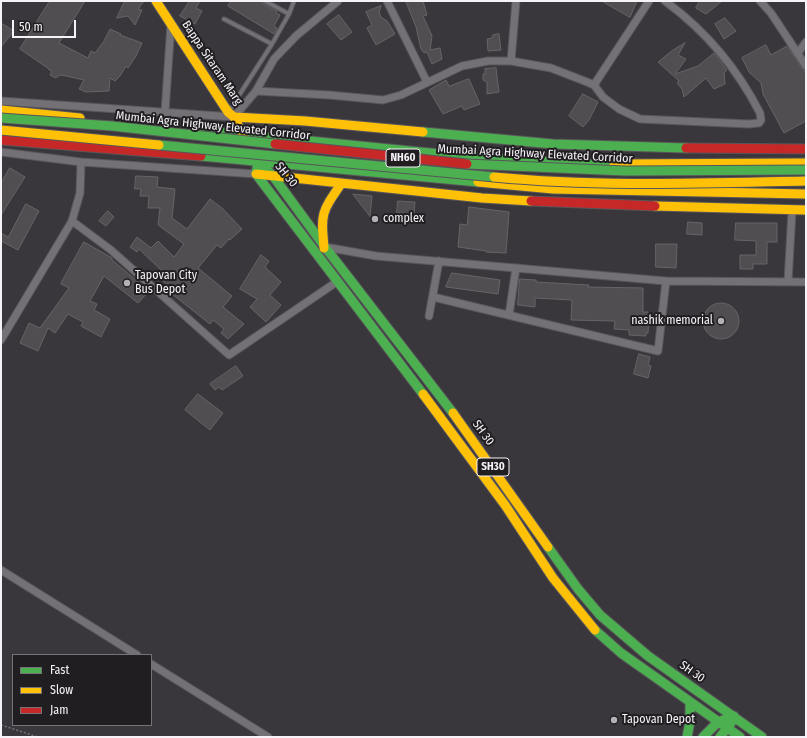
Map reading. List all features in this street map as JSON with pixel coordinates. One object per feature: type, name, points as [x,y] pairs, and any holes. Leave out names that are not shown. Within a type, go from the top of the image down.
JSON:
[{"type":"main road","name":"Bappa Sitaram Marg","points":[[156,1],[231,114],[258,161]]},
{"type":"main road","points":[[1,110],[450,155],[582,164],[806,163]]},
{"type":"main road","points":[[231,114],[518,141],[645,147],[806,149]]},
{"type":"main road","name":"Mumbai Agra Highway Elevated Corridor","points":[[1,118],[166,132],[447,162],[556,170],[668,172],[806,170]]},
{"type":"main road","name":"Mumbai Agra Highway Elevated Corridor","points":[[1,130],[525,180],[676,184],[806,181]]},
{"type":"main road","points":[[1,140],[258,161],[553,189],[806,194]]},
{"type":"main road","name":"SH 30","points":[[258,161],[256,174],[505,504],[553,578],[590,626],[621,653],[740,737]]},
{"type":"main road","name":"SH 30","points":[[258,161],[273,176],[325,247],[461,423],[578,588],[596,610],[648,656],[762,737]]},
{"type":"main road","points":[[256,174],[482,198],[581,204],[806,210]]},
{"type":"main road","points":[[320,257],[325,247],[322,221],[324,209],[341,184]]},
{"type":"main road","points":[[585,618],[596,610]]},
{"type":"main road","points":[[687,737],[690,722],[690,702]]},
{"type":"main road","points":[[703,737],[718,722],[734,716]]},
{"type":"main road","points":[[720,737],[728,729],[734,716]]},
{"type":"street","points":[[1,101],[165,112],[231,114],[256,91],[274,59],[288,44],[338,1]]},
{"type":"street","points":[[387,1],[427,82]]},
{"type":"street","points":[[511,60],[516,1]]},
{"type":"street","points":[[594,85],[649,1]]},
{"type":"street","points":[[256,91],[383,100],[401,95],[462,66],[488,61],[511,60],[556,70],[594,85],[613,105],[625,113],[640,118],[749,124],[757,124],[760,122],[760,113],[754,101],[723,54],[702,32],[665,1]]},
{"type":"street","points":[[760,1],[771,14],[806,66]]},
{"type":"street","points":[[165,112],[171,24]]},
{"type":"street","points":[[798,53],[806,42]]},
{"type":"street","points":[[1,152],[81,162],[256,174]]},
{"type":"street","points":[[1,340],[72,221],[80,193],[81,162]]},
{"type":"street","points":[[788,282],[792,210]]},
{"type":"street","points":[[72,221],[111,250],[229,355],[338,281]]},
{"type":"street","points":[[325,247],[376,256],[666,281],[806,282]]},
{"type":"street","points":[[429,316],[439,261]]},
{"type":"street","points":[[509,315],[516,268]]},
{"type":"street","points":[[433,297],[658,352],[666,281]]},
{"type":"street","points":[[1,570],[135,654]]},
{"type":"street","points":[[152,665],[268,737]]},
{"type":"lane","points":[[265,1],[289,14]]},
{"type":"lane","points":[[231,114],[289,14],[294,1]]},
{"type":"lane","points":[[224,19],[272,44]]},
{"type":"path","points":[[1,725],[38,737]]},
{"type":"building","points":[[50,1],[85,1],[59,43],[88,58],[91,51],[95,53],[104,41],[110,29],[121,34],[120,35],[142,43],[128,68],[126,66],[115,81],[110,78],[109,91],[86,92],[79,89],[84,80],[60,75],[56,78],[50,75],[52,71],[20,49]]},
{"type":"building","points":[[125,1],[144,1],[138,9],[142,10],[135,25],[128,16],[117,18]]},
{"type":"building","points":[[190,1],[200,1],[196,8],[202,11],[195,24],[180,16]]},
{"type":"building","points":[[231,1],[262,1],[263,4],[277,11],[276,13],[280,15],[274,26],[277,28],[274,34],[228,6]]},
{"type":"building","points":[[406,1],[423,1],[427,15],[423,16],[432,36],[430,50],[440,48],[442,59],[432,64],[427,52],[424,53],[421,49],[416,27]]},
{"type":"building","points":[[602,1],[637,1],[630,17]]},
{"type":"building","points":[[700,1],[722,1],[706,14],[696,8]]},
{"type":"building","points":[[381,6],[379,12],[381,17],[387,21],[395,34],[376,45],[367,28],[372,25],[366,12]]},
{"type":"building","points":[[339,15],[352,32],[341,40],[327,24]]},
{"type":"building","points":[[725,18],[736,31],[724,39],[715,24]]},
{"type":"building","points":[[1,23],[14,31],[1,47]]},
{"type":"building","points":[[499,34],[501,50],[488,51],[487,39],[492,38],[493,35]]},
{"type":"building","points":[[685,43],[678,55],[686,59],[675,74],[698,66],[714,53],[727,70],[724,73],[725,84],[714,89],[706,78],[684,97],[682,89],[677,83],[679,81],[658,62]]},
{"type":"building","points":[[766,45],[771,55],[787,46],[806,74],[806,121],[784,133],[763,94],[761,83],[749,72],[742,58]]},
{"type":"building","points":[[496,68],[499,92],[487,94],[487,82],[483,80],[483,74],[485,74],[485,69]]},
{"type":"building","points":[[469,79],[480,104],[464,110],[462,106],[443,114],[429,90],[446,80],[449,86]]},
{"type":"building","points":[[583,94],[598,102],[589,120],[583,127],[569,116]]},
{"type":"building","points":[[10,168],[25,177],[1,215],[1,183]]},
{"type":"building","points":[[136,176],[158,177],[157,187],[175,189],[172,218],[187,229],[210,199],[222,208],[242,229],[230,240],[229,239],[221,248],[217,245],[198,268],[232,296],[223,307],[244,324],[228,339],[221,333],[224,329],[213,320],[210,324],[167,290],[169,286],[158,277],[162,271],[139,249],[137,252],[130,247],[137,237],[151,248],[158,241],[174,257],[184,244],[158,225],[160,208],[148,208],[149,196],[140,196],[141,189],[135,189]]},
{"type":"building","points":[[353,194],[372,196],[370,216]]},
{"type":"building","points":[[398,201],[415,202],[414,214],[397,213]]},
{"type":"building","points":[[26,204],[39,211],[18,250],[1,241],[1,233],[8,237]]},
{"type":"building","points":[[469,207],[509,212],[506,253],[486,252],[458,247],[460,224],[467,225]]},
{"type":"building","points":[[108,211],[114,217],[106,226],[99,221]]},
{"type":"building","points":[[688,222],[702,223],[702,235],[687,234]]},
{"type":"building","points":[[736,223],[777,223],[777,242],[767,242],[767,264],[753,264],[753,269],[740,269],[740,255],[756,255],[756,241],[735,240]]},
{"type":"building","points":[[84,242],[112,258],[112,260],[149,291],[138,303],[104,276],[90,301],[97,304],[94,310],[110,319],[101,337],[81,326],[83,322],[68,314],[55,333],[48,328],[38,351],[20,343],[29,323],[40,328],[69,288],[61,284]]},
{"type":"building","points":[[656,244],[677,244],[676,268],[656,267]]},
{"type":"building","points":[[261,255],[269,261],[265,267],[281,282],[270,295],[281,305],[266,322],[250,307],[257,299],[240,289]]},
{"type":"building","points":[[452,273],[500,280],[498,294],[446,287]]},
{"type":"building","points":[[520,279],[536,280],[536,282],[589,285],[588,287],[643,288],[643,312],[648,312],[649,315],[648,333],[646,333],[646,336],[629,335],[629,330],[614,329],[615,321],[571,320],[572,300],[535,298],[535,307],[518,305]]},
{"type":"building","name":"nashik memorial","points":[[725,303],[734,308],[738,314],[738,328],[734,334],[725,339],[717,339],[708,334],[704,328],[703,317],[708,308],[714,304]]},
{"type":"building","points":[[639,354],[650,357],[648,365],[651,366],[648,378],[634,374]]},
{"type":"building","points":[[236,366],[243,376],[222,390],[219,387],[215,390],[210,384]]},
{"type":"building","points":[[198,394],[223,413],[210,430],[185,410]]},
{"type":"traffic: fast","points":[[1,118],[112,126],[275,144]]},
{"type":"traffic: fast","points":[[200,130],[450,155],[582,164],[614,164]]},
{"type":"traffic: fast","points":[[423,132],[553,144],[686,148]]},
{"type":"traffic: fast","points":[[159,145],[494,177]]},
{"type":"traffic: fast","points":[[201,156],[478,182]]},
{"type":"traffic: fast","points":[[258,161],[273,176],[325,247],[453,413]]},
{"type":"traffic: fast","points":[[258,161],[256,174],[423,394]]},
{"type":"traffic: fast","points":[[467,164],[625,171],[806,170]]},
{"type":"traffic: fast","points":[[548,547],[578,589],[600,615],[648,656],[762,737]]},
{"type":"traffic: fast","points":[[595,630],[621,653],[740,737]]},
{"type":"traffic: fast","points":[[687,737],[690,722],[690,702]]},
{"type":"traffic: fast","points":[[703,737],[718,722],[734,716]]},
{"type":"traffic: fast","points":[[720,737],[731,723]]},
{"type":"traffic: slow","points":[[156,1],[228,112],[234,117],[245,139]]},
{"type":"traffic: slow","points":[[1,110],[80,118]]},
{"type":"traffic: slow","points":[[234,117],[305,121],[423,132]]},
{"type":"traffic: slow","points":[[1,130],[159,145]]},
{"type":"traffic: slow","points":[[614,164],[806,163]]},
{"type":"traffic: slow","points":[[256,174],[482,198],[531,201]]},
{"type":"traffic: slow","points":[[494,177],[611,183],[806,181]]},
{"type":"traffic: slow","points":[[478,182],[553,189],[806,194]]},
{"type":"traffic: slow","points":[[324,248],[324,214],[329,201],[341,184]]},
{"type":"traffic: slow","points":[[655,206],[806,210]]},
{"type":"traffic: slow","points":[[423,394],[505,505],[553,578],[595,630]]},
{"type":"traffic: slow","points":[[453,413],[548,547]]},
{"type":"traffic: jam","points":[[1,140],[201,156]]},
{"type":"traffic: jam","points":[[275,144],[467,164]]},
{"type":"traffic: jam","points":[[686,148],[806,149]]},
{"type":"traffic: jam","points":[[531,201],[655,206]]},
{"type":"place","name":"complex","points":[[375,219]]},
{"type":"place","name":"Tapovan City Bus Depot","points":[[127,283]]},
{"type":"place","name":"nashik memorial","points":[[721,321]]},
{"type":"place","name":"Tapovan Depot","points":[[614,720]]}]
